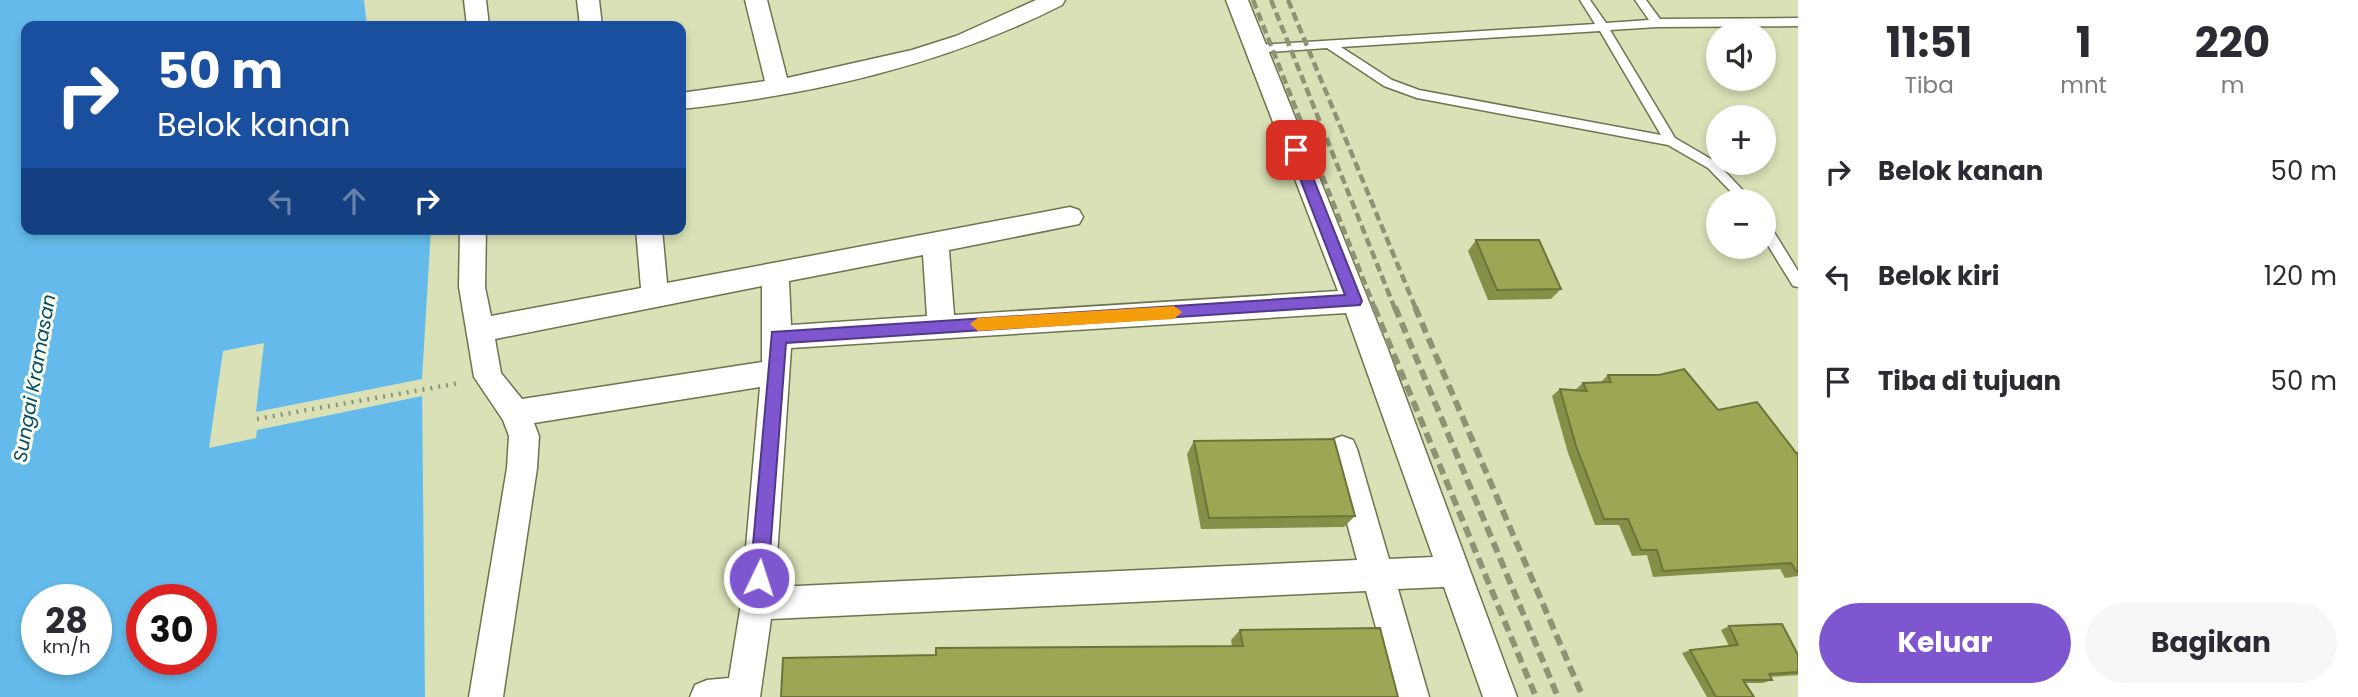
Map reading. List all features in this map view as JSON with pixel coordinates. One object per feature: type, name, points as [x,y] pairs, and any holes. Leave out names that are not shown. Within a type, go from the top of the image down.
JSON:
[{"type":"street","points":[[475,0],[477,21]]},
{"type":"street","points":[[588,0],[590,21]]},
{"type":"street","points":[[756,0],[778,89]]},
{"type":"street","points":[[686,100],[778,89],[893,65],[993,32],[1054,0]]},
{"type":"street","points":[[1237,0],[1354,301],[1500,697]]},
{"type":"street","points":[[480,330],[1069,217]]},
{"type":"street","points":[[473,235],[472,287],[488,377],[515,413],[524,436],[522,468],[486,697]]},
{"type":"street","points":[[650,235],[655,298]]},
{"type":"street","points":[[935,243],[941,327]]},
{"type":"street","points":[[706,697],[743,696],[757,604],[778,337],[775,273]]},
{"type":"street","points":[[778,337],[1354,301]]},
{"type":"street","points":[[515,413],[775,372]]},
{"type":"street","points":[[1342,449],[1412,697]]},
{"type":"street","points":[[757,604],[1455,571]]},
{"type":"lane","points":[[1585,0],[1671,141]]},
{"type":"lane","points":[[1640,0],[1657,23]]},
{"type":"lane","points":[[1256,49],[1657,23],[1798,22]]},
{"type":"lane","points":[[1331,46],[1388,83],[1417,94],[1639,132],[1671,141],[1712,165],[1735,189]]},
{"type":"lane","points":[[1776,248],[1798,282]]},
{"type":"path","points":[[257,419],[488,377]]},
{"type":"water","name":"Sungai Kramasan","points":[[0,0],[364,0],[366,21],[21,21],[21,235],[431,235],[422,379],[425,697],[0,697]]},
{"type":"pier","points":[[264,343],[256,412],[422,379],[422,396],[257,430],[256,438],[209,448],[223,351]]},
{"type":"building","points":[[1476,240],[1539,240],[1561,289],[1497,290]]},
{"type":"building","points":[[1684,369],[1718,410],[1757,402],[1798,453],[1798,572],[1791,563],[1663,571],[1657,550],[1641,550],[1628,519],[1604,519],[1576,446],[1560,389],[1587,391],[1583,383],[1611,382],[1608,375],[1659,375]]},
{"type":"building","points":[[1334,439],[1355,516],[1209,518],[1194,441]]},
{"type":"building","points":[[1782,624],[1798,655],[1798,672],[1769,674],[1772,680],[1743,680],[1754,697],[1716,697],[1690,650],[1738,645],[1729,626]]},
{"type":"building","points":[[1380,628],[1398,697],[781,697],[783,658],[936,655],[936,648],[1243,646],[1240,630]]},
{"type":"railway","points":[[1253,0],[1375,309]]},
{"type":"railway","points":[[1271,0],[1395,309]]},
{"type":"railway","points":[[1288,0],[1416,309]]},
{"type":"railway","points":[[1374,307],[1536,697]]},
{"type":"railway","points":[[1395,307],[1558,697]]},
{"type":"railway","points":[[1415,307],[1583,697]]},
{"type":"slow traffic","points":[[978,324],[1174,312]]},
{"type":"route","points":[[759,578],[778,337],[1354,301],[1296,150]]}]
